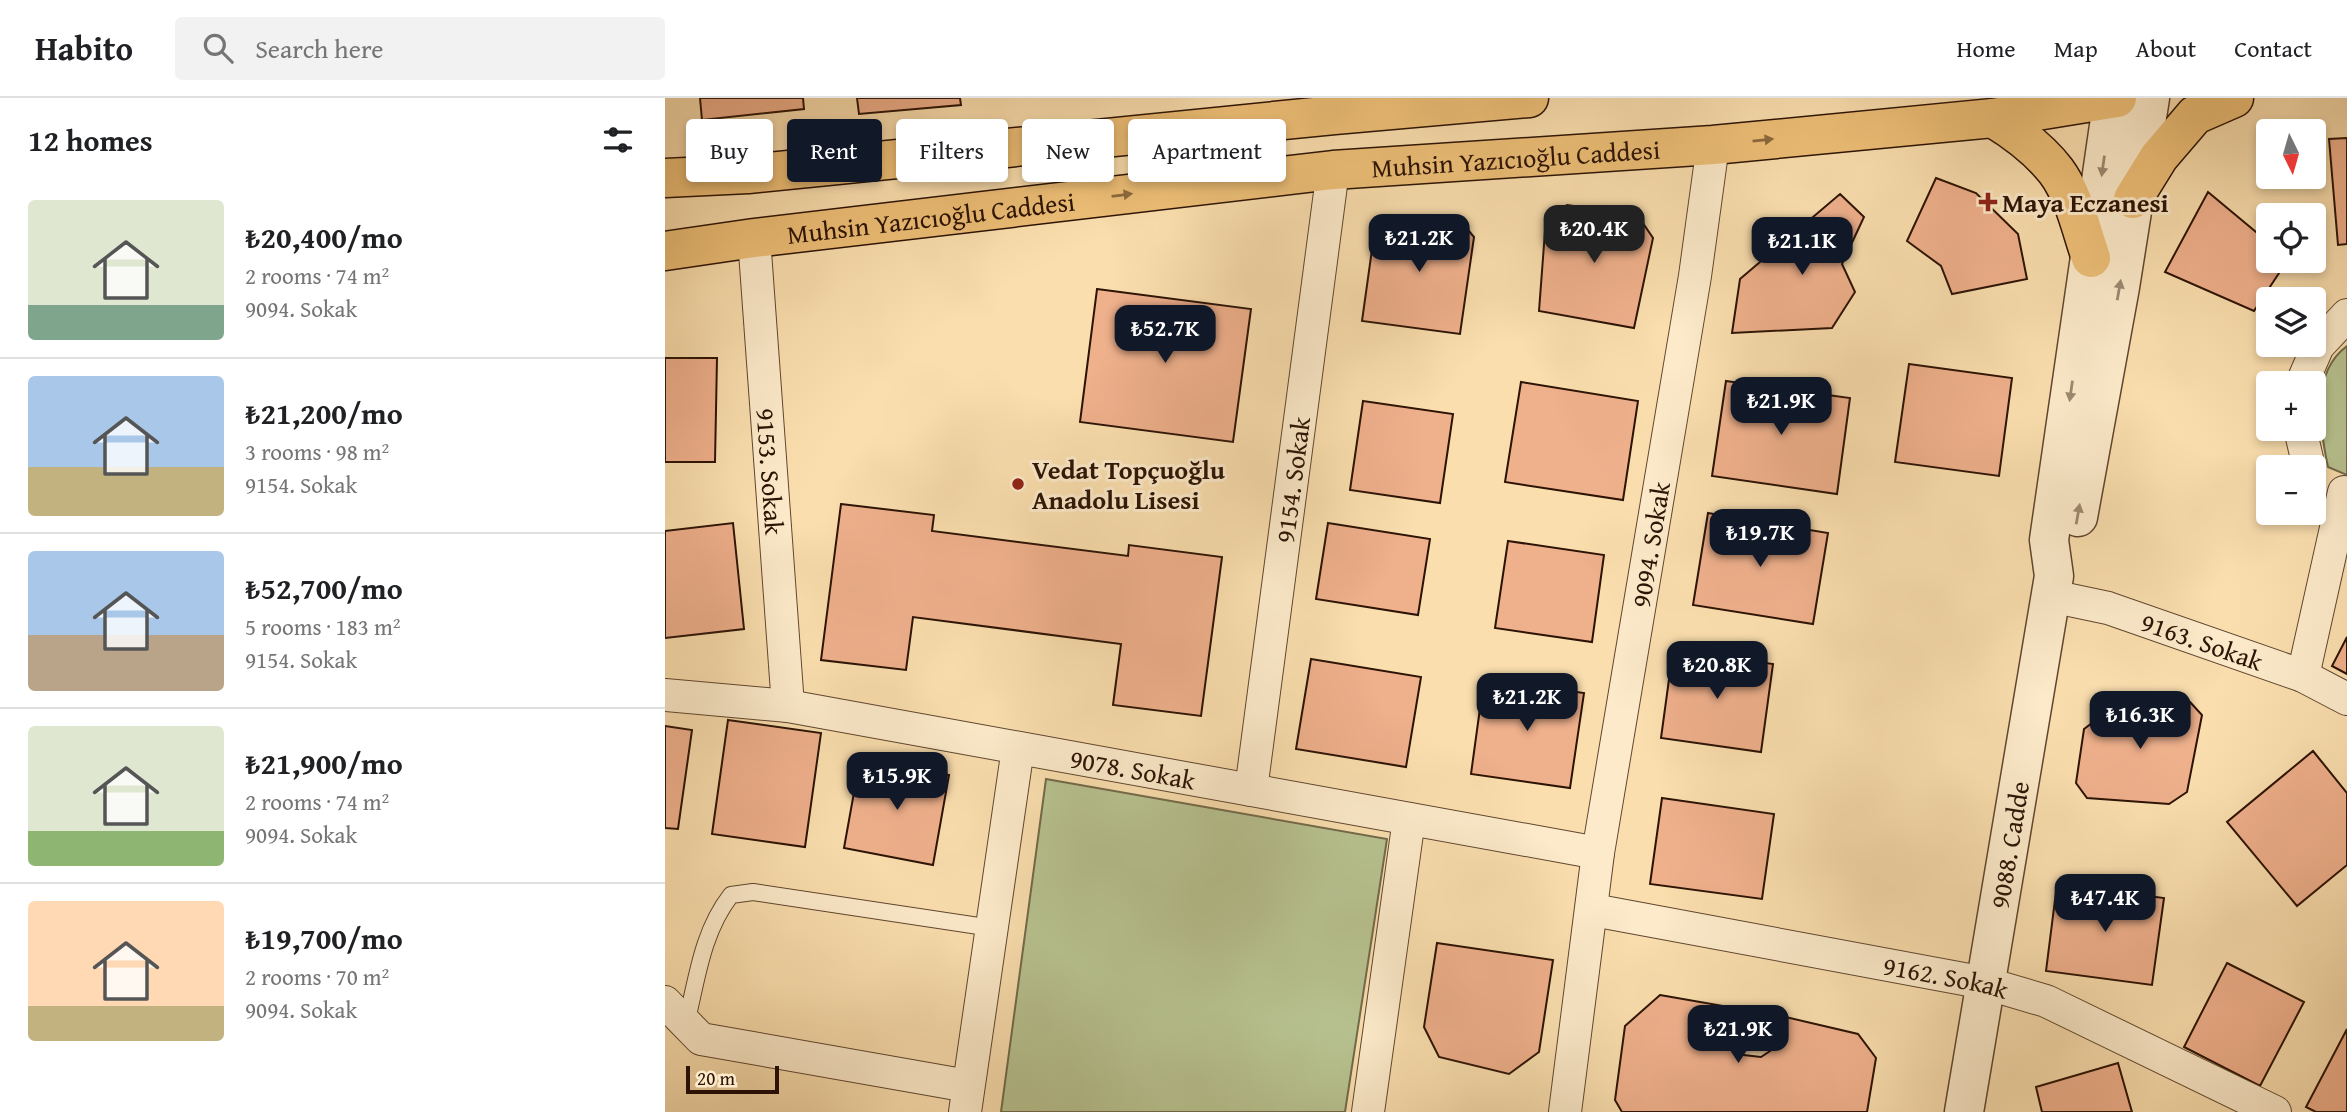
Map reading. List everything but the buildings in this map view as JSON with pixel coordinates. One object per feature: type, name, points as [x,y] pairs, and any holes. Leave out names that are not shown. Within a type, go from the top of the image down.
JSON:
[{"type":"main road","points":[[665,178],[748,174],[1332,106],[1529,98]]},
{"type":"main road","name":"Muhsin Yazıcıoğlu Caddesi","points":[[665,251],[754,238],[1333,170],[1713,145],[1993,118],[2114,98]]},
{"type":"main road","points":[[2133,199],[2159,156],[2195,115],[2234,98]]},
{"type":"main road","points":[[1993,118],[2019,134],[2056,172],[2071,200],[2091,258]]},
{"type":"street","points":[[2052,586],[2049,540],[2114,98]]},
{"type":"street","points":[[2052,586],[2072,548],[2118,300],[2150,98]]},
{"type":"street","name":"9094. Sokak","points":[[1565,1112],[1593,910],[1598,853],[1695,276],[1713,145]]},
{"type":"street","name":"9154. Sokak","points":[[1251,790],[1333,170]]},
{"type":"street","name":"9153. Sokak","points":[[754,238],[788,706]]},
{"type":"street","points":[[2307,371],[2318,346],[2347,315]]},
{"type":"street","points":[[2303,676],[2346,492],[2326,480]]},
{"type":"street","name":"9163. Sokak","points":[[2052,586],[2303,676],[2347,699]]},
{"type":"street","name":"9088. Cadde","points":[[1964,1112],[2052,586]]},
{"type":"street","name":"9078. Sokak","points":[[665,695],[788,706],[1598,853]]},
{"type":"street","points":[[675,1013],[701,1039],[967,1099],[1018,748]]},
{"type":"street","points":[[1368,1112],[1409,819]]},
{"type":"street","name":"9162. Sokak","points":[[1593,910],[1985,983],[2046,1001],[2275,1112]]},
{"type":"lane","points":[[675,1013],[708,934],[731,895],[753,892],[992,928]]},
{"type":"green space","points":[[2347,346],[2347,475],[2328,467],[2323,441],[2326,441],[2326,375],[2335,357]]},
{"type":"green space","points":[[1046,779],[1387,839],[1345,1112],[1001,1112]]},
{"type":"place","name":"Maya Eczanesi","points":[[1988,202]]},
{"type":"place","name":"Vedat Topçuoğlu Anadolu Lisesi","points":[[1018,484]]}]
